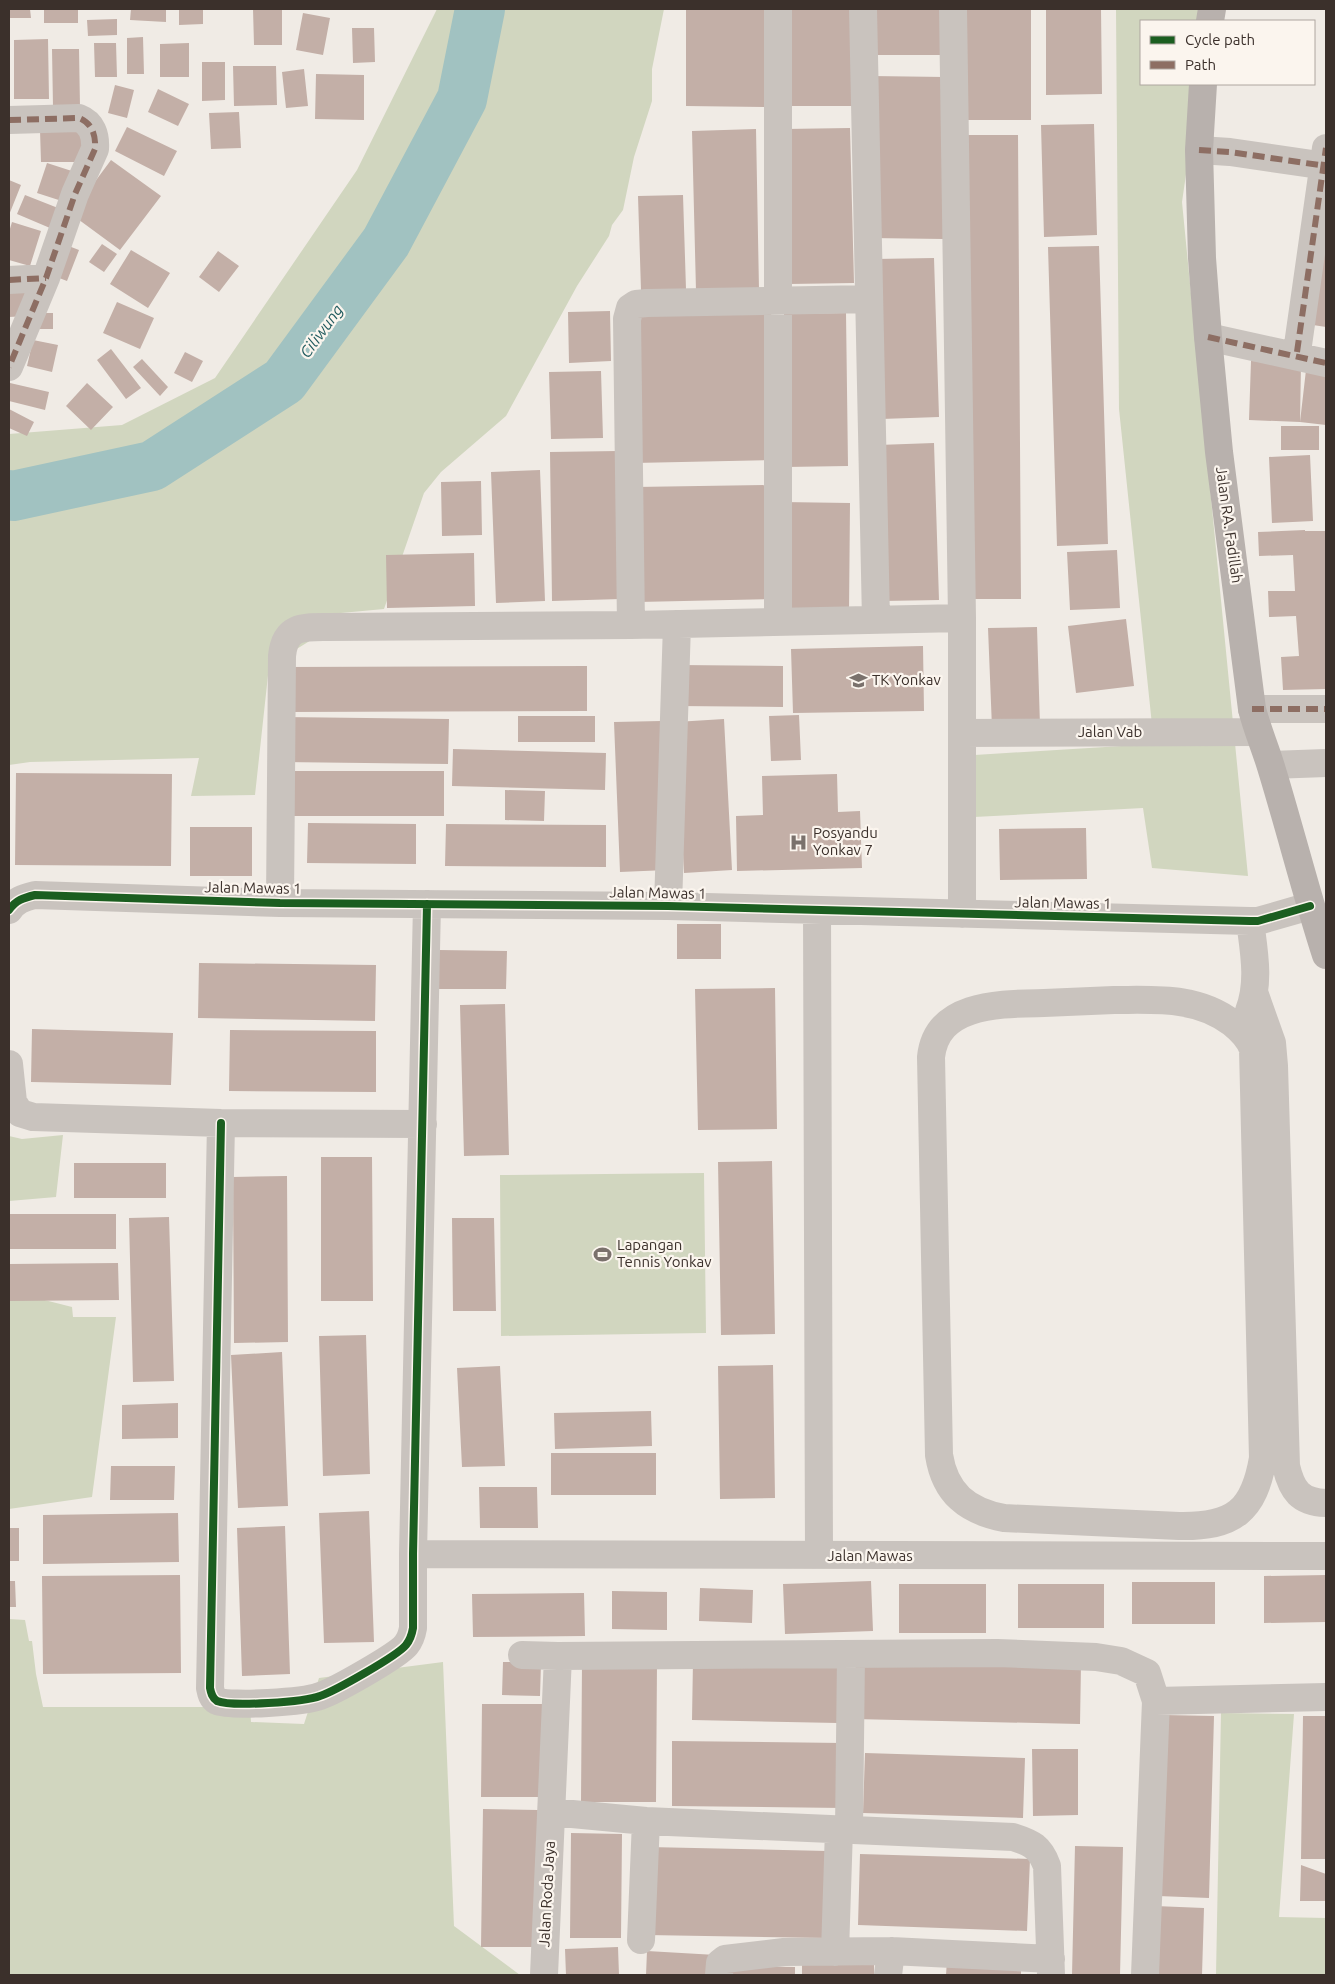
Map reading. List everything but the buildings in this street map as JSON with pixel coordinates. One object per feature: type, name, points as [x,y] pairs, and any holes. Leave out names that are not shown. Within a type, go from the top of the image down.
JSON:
[{"type":"main road","name":"Jalan RA. Fadillah","points":[[1203,85],[1199,150],[1202,258],[1208,337],[1219,452],[1255,720],[1271,765],[1310,906],[1326,955]]},
{"type":"street","points":[[778,9],[778,622]]},
{"type":"street","points":[[864,9],[876,620]]},
{"type":"street","points":[[954,9],[962,618],[962,914]]},
{"type":"street","points":[[9,120],[79,118],[89,124],[94,135],[95,149],[75,194],[46,278],[9,367]]},
{"type":"street","points":[[1199,150],[1325,160],[1297,352]]},
{"type":"street","points":[[9,280],[46,278]]},
{"type":"street","points":[[631,625],[628,312],[630,308],[636,304],[646,302],[869,299]]},
{"type":"street","points":[[1208,337],[1326,363]]},
{"type":"street","points":[[280,903],[282,656],[283,646],[290,634],[305,627],[631,625],[962,618]]},
{"type":"street","points":[[668,906],[677,624]]},
{"type":"street","name":"Jalan Vab","points":[[962,733],[1255,720],[1326,709]]},
{"type":"street","points":[[1271,765],[1326,763]]},
{"type":"street","name":"Jalan Mawas 1","points":[[9,910],[14,903],[22,898],[35,895],[280,903],[668,906],[1250,921],[1258,921],[1310,906]]},
{"type":"street","points":[[221,1123],[210,1688],[212,1696],[216,1700],[223,1702],[251,1703],[308,1700],[321,1696],[390,1658],[406,1645],[412,1636],[427,904]]},
{"type":"street","points":[[817,910],[819,1555]]},
{"type":"street","points":[[1242,1031],[1255,995],[1256,964],[1250,921]]},
{"type":"street","points":[[1255,995],[1272,1043],[1274,1066],[1286,1466],[1289,1478],[1295,1490],[1302,1498],[1314,1503],[1326,1503]]},
{"type":"street","points":[[1114,1000],[1170,1000],[1200,1005],[1214,1011],[1242,1031],[1250,1040],[1254,1060],[1263,1458],[1256,1490],[1247,1504],[1235,1516],[1217,1523],[1198,1526],[1004,1518],[988,1515],[973,1508],[951,1490],[941,1469],[939,1455],[931,1057],[933,1044],[938,1034],[946,1024],[959,1016],[992,1005],[1114,1000]]},
{"type":"street","points":[[9,1064],[13,1102],[20,1113],[33,1117],[221,1123],[423,1124]]},
{"type":"street","name":"Jalan Mawas","points":[[413,1554],[1326,1556]]},
{"type":"street","points":[[522,1655],[997,1653],[1096,1657],[1122,1661],[1147,1673],[1156,1701],[1145,1975]]},
{"type":"street","points":[[835,1952],[844,1830],[851,1655]]},
{"type":"street","name":"Jalan Roda Jaya","points":[[544,1975],[558,1656]]},
{"type":"street","points":[[1156,1701],[1326,1697]]},
{"type":"street","points":[[551,1812],[646,1820],[1013,1837],[1030,1842],[1043,1854],[1047,1866],[1051,1967],[890,1963],[835,1952],[784,1952],[729,1958],[721,1962],[719,1975]]},
{"type":"street","points":[[642,1940],[646,1820]]},
{"type":"green space","points":[[437,9],[664,9],[652,69],[652,101],[634,157],[623,210],[612,225],[609,236],[577,286],[506,416],[441,472],[424,493],[384,609],[341,613],[334,626],[269,666],[255,795],[191,796],[199,758],[30,762],[9,765],[9,434],[122,425],[215,378],[357,170]]},
{"type":"green space","points":[[1116,9],[1210,9],[1208,20],[1140,20],[1140,85],[1199,85],[1182,202],[1248,876],[1152,868],[1143,808],[974,817],[959,756],[1154,744],[1119,409]]},
{"type":"green space","points":[[63,1135],[56,1197],[9,1201],[9,1136],[22,1139]]},
{"type":"green space","name":"Lapangan Tennis Yonkav","points":[[704,1173],[706,1333],[501,1336],[500,1175]]},
{"type":"green space","points":[[9,1291],[72,1307],[73,1317],[116,1317],[92,1497],[9,1509]]},
{"type":"green space","points":[[9,1619],[25,1620],[29,1641],[32,1641],[43,1707],[250,1707],[251,1722],[304,1724],[319,1678],[443,1662],[454,1926],[520,1975],[9,1975]]},
{"type":"green space","points":[[1221,1713],[1294,1714],[1279,1917],[1326,1918],[1326,1975],[1216,1975]]},
{"type":"waterway","name":"Ciliwung","points":[[9,495],[13,496],[152,466],[284,381],[386,242],[462,99],[480,9]]},
{"type":"marked path","points":[[9,120],[79,118],[90,126],[94,134],[95,144],[95,149],[75,194],[46,278],[9,367]]},
{"type":"marked path","points":[[1297,352],[1326,148]]},
{"type":"marked path","points":[[1199,150],[1230,152],[1326,166]]},
{"type":"marked path","points":[[9,280],[46,278]]},
{"type":"marked path","points":[[1208,337],[1326,363]]},
{"type":"marked path","points":[[1252,709],[1326,709]]},
{"type":"cycle path","points":[[9,910],[20,900],[35,895],[280,903],[668,906],[1250,921],[1258,921],[1310,906]]},
{"type":"cycle path","points":[[221,1123],[210,1688],[215,1700],[225,1703],[252,1704],[300,1700],[328,1693],[379,1665],[406,1645],[411,1637],[413,1628],[427,904]]},
{"type":"place","name":"TK Yonkav","points":[[858,680]]},
{"type":"place","name":"Posyandu Yonkav 7","points":[[799,842]]},
{"type":"place","name":"Lapangan Tennis Yonkav","points":[[603,1254]]}]
